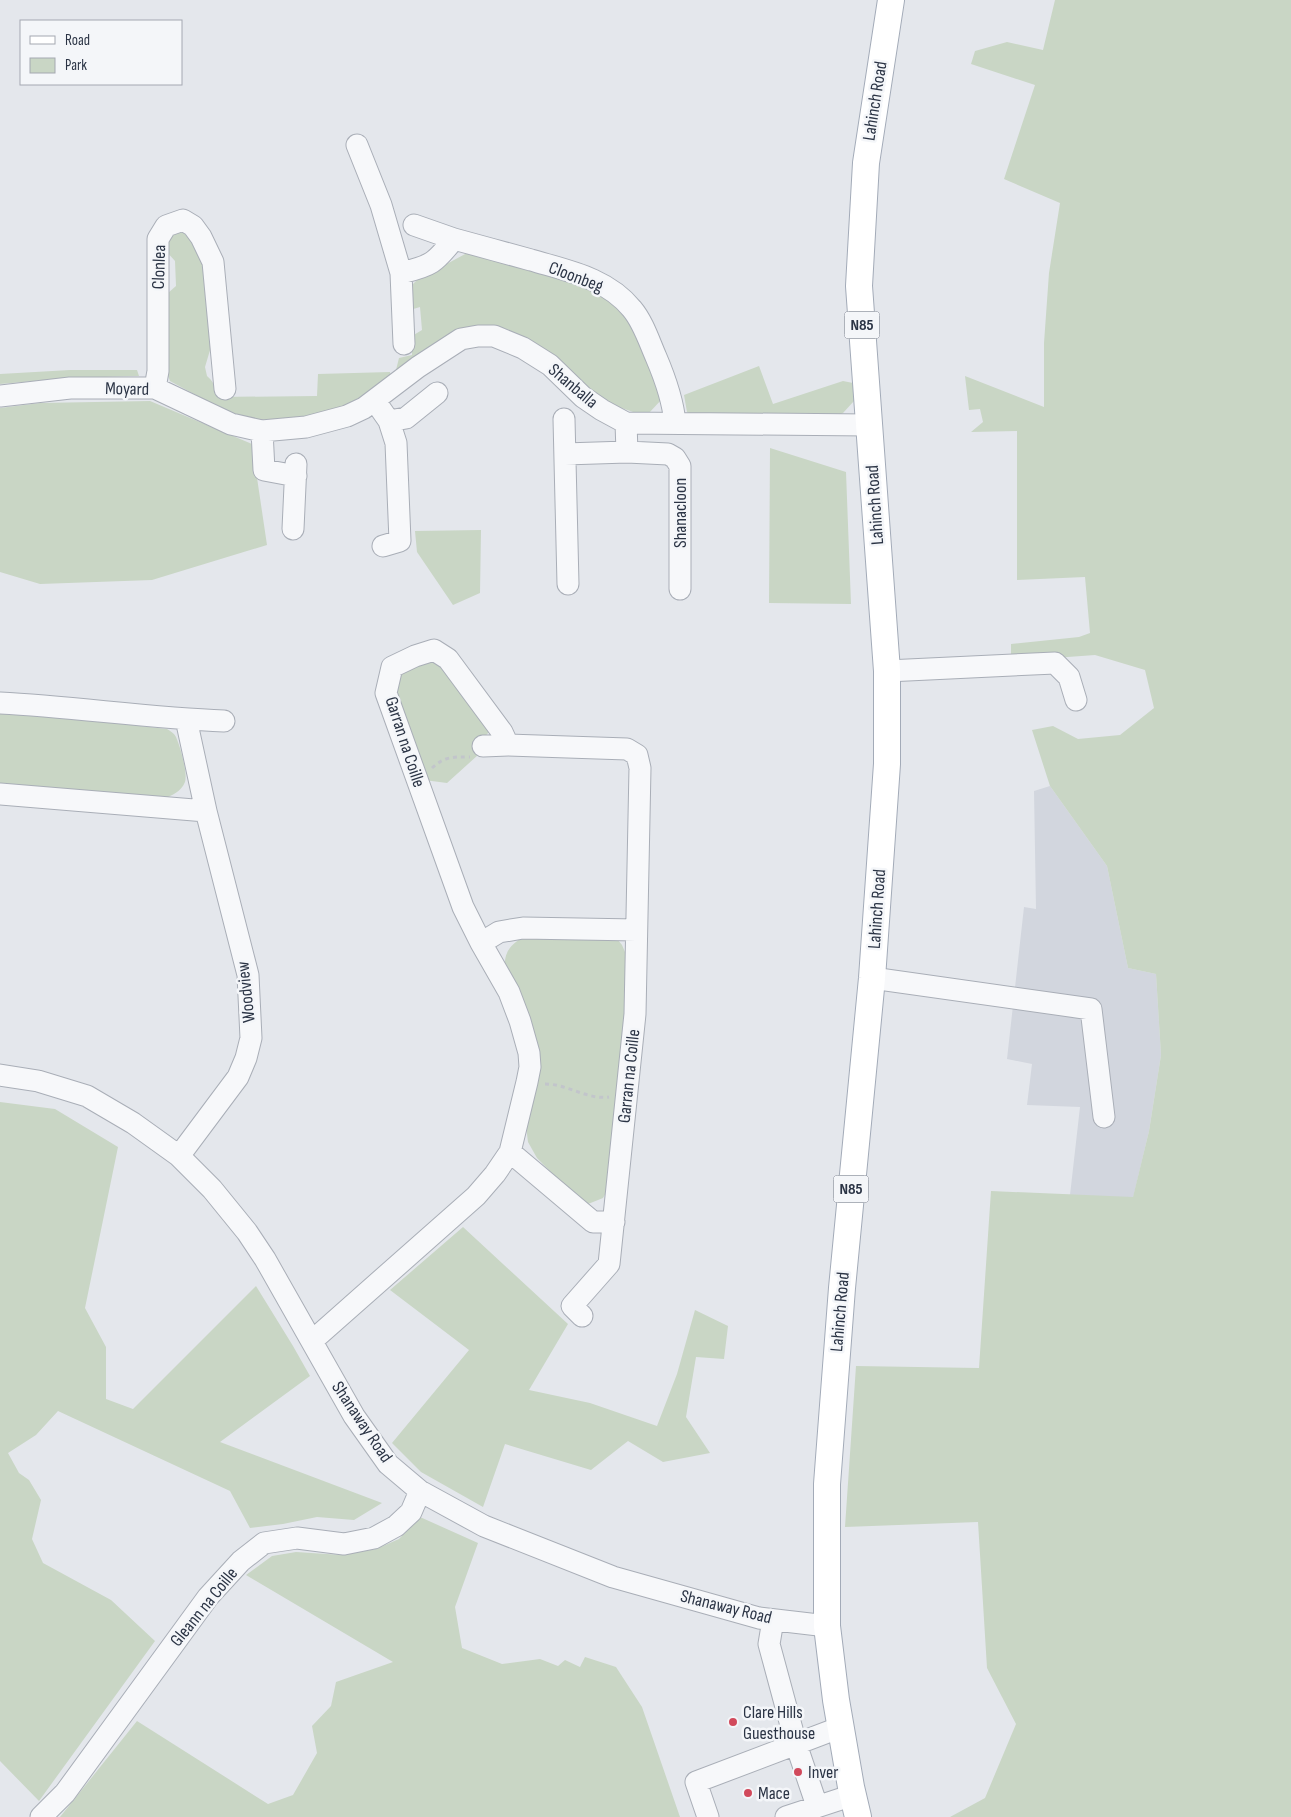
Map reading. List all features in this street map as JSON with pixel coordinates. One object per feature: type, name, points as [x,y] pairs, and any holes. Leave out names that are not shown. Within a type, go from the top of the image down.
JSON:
[{"type":"main road","name":"Lahinch Road","points":[[855,1806],[841,1727],[827,1626],[827,1484],[842,1288],[872,978],[887,764],[887,671],[859,286],[866,163],[891,0]]},
{"type":"street","points":[[357,145],[381,206],[401,273],[404,344]]},
{"type":"street","name":"Clonlea","points":[[155,388],[158,371],[158,239],[166,226],[183,220],[192,226],[201,237],[213,262],[225,389]]},
{"type":"street","name":"Cloonbeg","points":[[414,225],[454,239],[574,272],[595,280],[616,293],[633,310],[645,332],[664,376],[674,408],[675,423]]},
{"type":"street","points":[[401,273],[422,268],[439,258],[454,239]]},
{"type":"street","name":"Shanballa","points":[[306,427],[347,416],[374,401],[418,367],[461,340],[478,336],[494,336],[523,348],[550,366],[583,397],[626,423],[869,425]]},
{"type":"street","name":"Moyard","points":[[0,396],[70,388],[155,388],[231,424],[262,431],[306,427]]},
{"type":"street","points":[[389,421],[406,418],[437,393]]},
{"type":"street","points":[[374,401],[389,421],[396,443],[400,541],[382,546]]},
{"type":"street","points":[[564,418],[568,584]]},
{"type":"street","points":[[626,423],[627,452]]},
{"type":"street","points":[[262,431],[264,470],[296,470],[293,529]]},
{"type":"street","name":"Shanacloon","points":[[565,454],[627,452],[668,454],[675,458],[680,466],[680,589]]},
{"type":"street","name":"Garran na Coille","points":[[312,1341],[476,1196],[495,1174],[510,1152],[530,1067],[529,1054],[520,1021],[509,992],[463,907],[386,693],[392,667],[415,656],[434,650],[448,659],[502,732],[508,745]]},
{"type":"street","points":[[887,671],[1055,664],[1069,677],[1076,700]]},
{"type":"street","points":[[0,703],[224,721]]},
{"type":"street","name":"Woodview","points":[[180,1156],[238,1077],[246,1058],[251,1038],[248,975],[206,811],[186,719]]},
{"type":"street","name":"Garran na Coille","points":[[483,746],[508,745],[627,749],[637,755],[640,768],[636,1014],[614,1222],[609,1264],[572,1306],[582,1316]]},
{"type":"street","points":[[0,794],[206,811]]},
{"type":"street","points":[[481,943],[499,932],[523,928],[636,930]]},
{"type":"street","points":[[872,978],[1091,1009],[1104,1117]]},
{"type":"street","name":"Shanaway Road","points":[[0,1075],[38,1081],[87,1096],[133,1123],[180,1156],[212,1189],[247,1232],[282,1285],[354,1416],[388,1464],[420,1491],[484,1526],[613,1577],[760,1618],[827,1626]]},
{"type":"street","points":[[510,1152],[593,1222],[614,1222]]},
{"type":"street","name":"Gleann na Coille","points":[[41,1817],[64,1793],[208,1597],[242,1561],[264,1544],[297,1538],[344,1544],[374,1538],[396,1526],[411,1512],[420,1491]]},
{"type":"street","points":[[773,1620],[769,1644],[796,1744],[817,1806]]},
{"type":"street","points":[[708,1817],[696,1782],[841,1727]]},
{"type":"street","points":[[786,1817],[817,1806],[855,1806]]},
{"type":"path","points":[[420,788],[429,771],[441,760],[454,757],[482,757],[483,746]]},
{"type":"path","points":[[527,1082],[549,1084],[574,1090],[595,1098],[627,1092]]},
{"type":"shaded area","points":[[1050,786],[1107,866],[1128,968],[1156,974],[1161,1055],[1149,1131],[1133,1198],[1070,1195],[1080,1107],[1027,1105],[1032,1064],[1007,1059],[1024,907],[1036,909],[1034,791]]},
{"type":"green space","points":[[1055,0],[1291,0],[1291,1817],[950,1817],[985,1798],[1016,1724],[987,1668],[978,1522],[845,1527],[856,1366],[979,1368],[991,1191],[1133,1197],[1149,1131],[1161,1055],[1156,974],[1128,968],[1107,866],[1050,786],[1032,730],[1053,726],[1078,739],[1120,735],[1154,708],[1145,670],[1095,655],[1011,661],[1011,644],[1079,637],[1090,633],[1085,577],[1017,580],[1017,431],[971,432],[983,422],[980,409],[969,410],[965,376],[1044,407],[1044,343],[1049,273],[1060,203],[1004,179],[1035,85],[971,64],[975,51],[1007,42],[1043,50]]},
{"type":"green space","points":[[176,231],[184,233],[190,238],[204,262],[213,340],[205,367],[207,376],[213,384],[218,397],[317,396],[318,374],[390,372],[391,378],[361,399],[338,411],[292,418],[261,420],[225,411],[170,381],[167,373],[168,293],[176,286],[175,261],[166,251],[166,242]]},
{"type":"green space","points":[[467,253],[599,290],[638,328],[662,399],[649,413],[636,413],[613,405],[493,329],[395,374],[399,358],[412,355],[412,336],[422,330],[420,307],[410,310],[409,288],[417,280]]},
{"type":"green space","points":[[759,366],[773,404],[843,381],[853,383],[854,401],[843,413],[833,418],[695,416],[687,412],[684,395]]},
{"type":"green space","points":[[70,370],[137,370],[139,376],[69,378],[0,384],[0,374]]},
{"type":"green space","points":[[150,401],[252,444],[267,545],[152,580],[40,584],[0,572],[0,408],[40,403]]},
{"type":"green space","points":[[770,448],[846,472],[851,604],[769,603]]},
{"type":"green space","points":[[481,530],[480,593],[453,605],[417,552],[415,531]]},
{"type":"green space","points":[[426,660],[436,661],[488,728],[488,733],[484,738],[478,755],[447,783],[424,780],[395,693],[402,671]]},
{"type":"green space","points":[[0,710],[167,729],[175,736],[180,747],[185,766],[185,782],[179,791],[164,799],[0,787]]},
{"type":"green space","points":[[527,935],[618,940],[628,959],[624,1043],[607,1191],[603,1198],[588,1204],[580,1202],[537,1158],[528,1142],[526,1126],[535,1068],[505,970],[505,958],[510,948]]},
{"type":"green space","points":[[0,1102],[55,1109],[118,1147],[85,1308],[106,1347],[106,1399],[133,1409],[256,1286],[310,1376],[220,1442],[382,1503],[354,1520],[317,1517],[250,1528],[230,1491],[58,1411],[36,1435],[8,1453],[19,1473],[29,1480],[41,1500],[32,1539],[43,1563],[111,1600],[155,1641],[39,1801],[0,1761]]},
{"type":"green space","points":[[463,1227],[568,1324],[529,1390],[590,1403],[657,1426],[677,1374],[695,1310],[728,1326],[724,1359],[696,1357],[686,1417],[710,1453],[663,1462],[628,1441],[591,1470],[505,1444],[483,1507],[421,1472],[392,1443],[469,1350],[390,1290]]},
{"type":"green space","points":[[420,1517],[478,1543],[455,1607],[462,1648],[502,1664],[540,1659],[558,1666],[565,1660],[580,1667],[585,1657],[616,1667],[642,1707],[680,1817],[60,1817],[137,1721],[268,1804],[293,1795],[317,1753],[312,1726],[331,1706],[336,1682],[393,1662],[246,1575],[272,1556],[296,1552],[342,1555],[376,1549],[399,1539]]},
{"type":"place","name":"Clare Hills Guesthouse","points":[[733,1722]]},
{"type":"place","name":"Inver","points":[[798,1772]]},
{"type":"place","name":"Mace","points":[[748,1793]]}]
